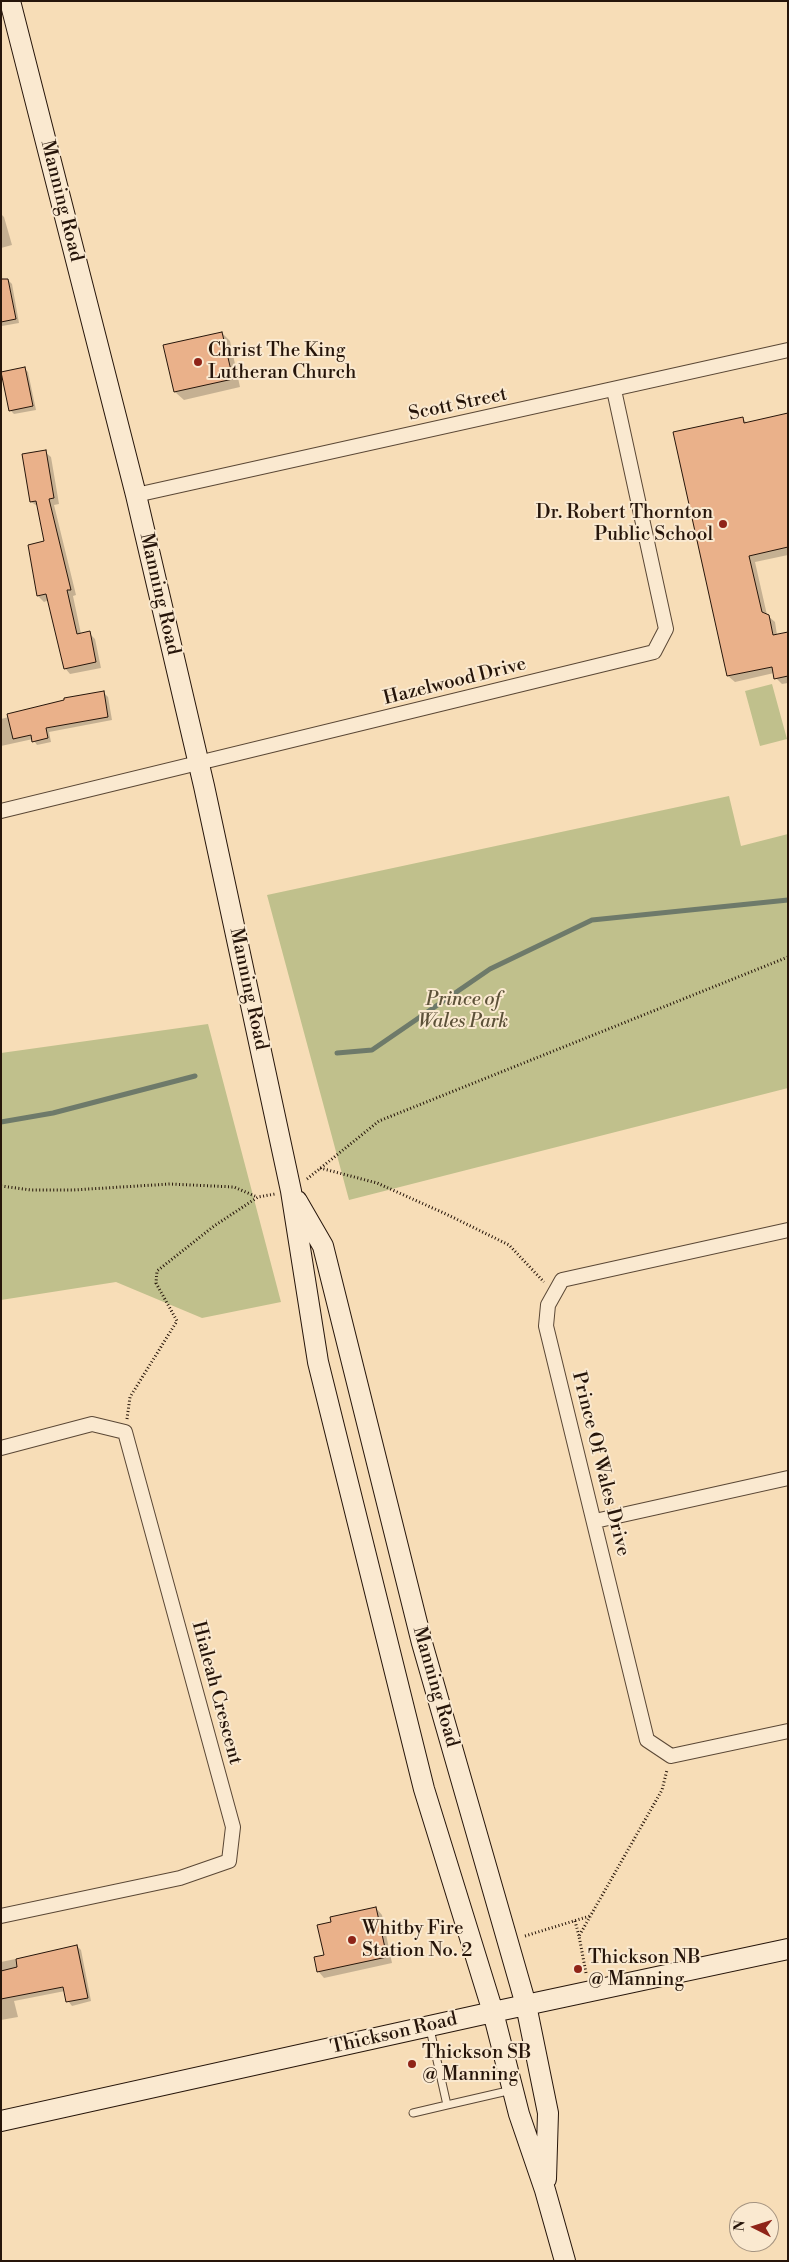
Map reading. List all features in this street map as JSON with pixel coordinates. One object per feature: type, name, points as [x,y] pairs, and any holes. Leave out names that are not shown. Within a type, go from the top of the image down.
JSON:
[{"type":"main road","name":"Manning Road","points":[[10,1],[136,495],[199,764],[291,1191],[318,1362],[424,1789],[493,2012],[519,2114],[545,2190],[565,2261]]},
{"type":"main road","name":"Manning Road","points":[[291,1191],[323,1246],[422,1643],[526,2005],[548,2113],[545,2190]]},
{"type":"main road","name":"Thickson Road","points":[[1,2121],[788,1949]]},
{"type":"street","name":"Scott Street","points":[[136,495],[788,350]]},
{"type":"street","name":"Hazelwood Drive","points":[[1,811],[654,652],[666,629],[614,390]]},
{"type":"street","points":[[554,1293],[562,1280],[788,1230]]},
{"type":"street","name":"Prince Of Wales Drive","points":[[554,1293],[548,1305],[546,1326],[647,1740],[671,1756]]},
{"type":"street","points":[[1,1448],[92,1424],[125,1432]]},
{"type":"street","name":"Hialeah Crescent","points":[[1,1916],[180,1878],[229,1861],[233,1827],[125,1432]]},
{"type":"street","points":[[595,1521],[788,1478]]},
{"type":"street","points":[[671,1756],[788,1731]]},
{"type":"lane","points":[[429,2026],[447,2105]]},
{"type":"lane","points":[[413,2113],[513,2090]]},
{"type":"path","points":[[125,1432],[130,1396],[177,1321],[156,1283],[157,1272],[214,1226],[258,1197],[291,1191],[379,1121],[583,1037],[788,957]]},
{"type":"path","points":[[320,1168],[377,1183],[509,1245],[554,1293]]},
{"type":"path","points":[[1,1186],[31,1190],[73,1190],[170,1184],[234,1187],[258,1197]]},
{"type":"path","points":[[579,1936],[662,1790],[671,1756]]},
{"type":"path","points":[[508,1941],[590,1916]]},
{"type":"path","points":[[575,1921],[589,1991]]},
{"type":"green space","points":[[772,684],[787,739],[760,746],[745,691]]},
{"type":"green space","name":"Prince of Wales Park","points":[[729,796],[741,846],[788,834],[788,1088],[349,1200],[267,895]]},
{"type":"green space","points":[[208,1024],[281,1302],[202,1318],[116,1282],[1,1300],[1,1053]]},
{"type":"building","points":[[1,279],[8,279],[16,319],[1,322]]},
{"type":"building","name":"Christ The King Lutheran Church","points":[[222,332],[233,379],[174,392],[163,345]]},
{"type":"building","points":[[25,367],[33,406],[9,411],[1,372]]},
{"type":"building","points":[[788,413],[788,547],[749,556],[762,612],[769,615],[773,635],[788,632],[788,676],[774,679],[772,667],[727,676],[673,432],[743,417],[744,423]]},
{"type":"building","points":[[46,450],[54,498],[49,499],[71,590],[67,590],[77,634],[90,631],[96,662],[64,669],[46,594],[37,596],[28,545],[44,541],[36,501],[30,502],[22,454]]},
{"type":"building","points":[[104,691],[108,717],[46,728],[48,738],[32,742],[31,735],[13,739],[7,714],[64,700],[64,698]]},
{"type":"building","name":"Whitby Fire Station No. 2","points":[[376,1907],[387,1957],[317,1972],[314,1957],[324,1955],[317,1925],[331,1922],[330,1917]]},
{"type":"building","points":[[77,1945],[88,1998],[66,2002],[63,1987],[1,1999],[1,1971],[17,1967],[16,1959]]},
{"type":"waterway","points":[[337,1053],[372,1050],[490,969],[592,920],[788,900]]},
{"type":"waterway","points":[[1,1122],[53,1113],[195,1076]]},
{"type":"place","name":"Christ The King Lutheran Church","points":[[198,362]]},
{"type":"place","name":"Dr. Robert Thornton Public School","points":[[723,524]]},
{"type":"place","name":"Whitby Fire Station No. 2","points":[[352,1940]]},
{"type":"place","name":"Thickson NB @ Manning","points":[[578,1969]]},
{"type":"place","name":"Thickson SB @ Manning","points":[[412,2064]]}]
